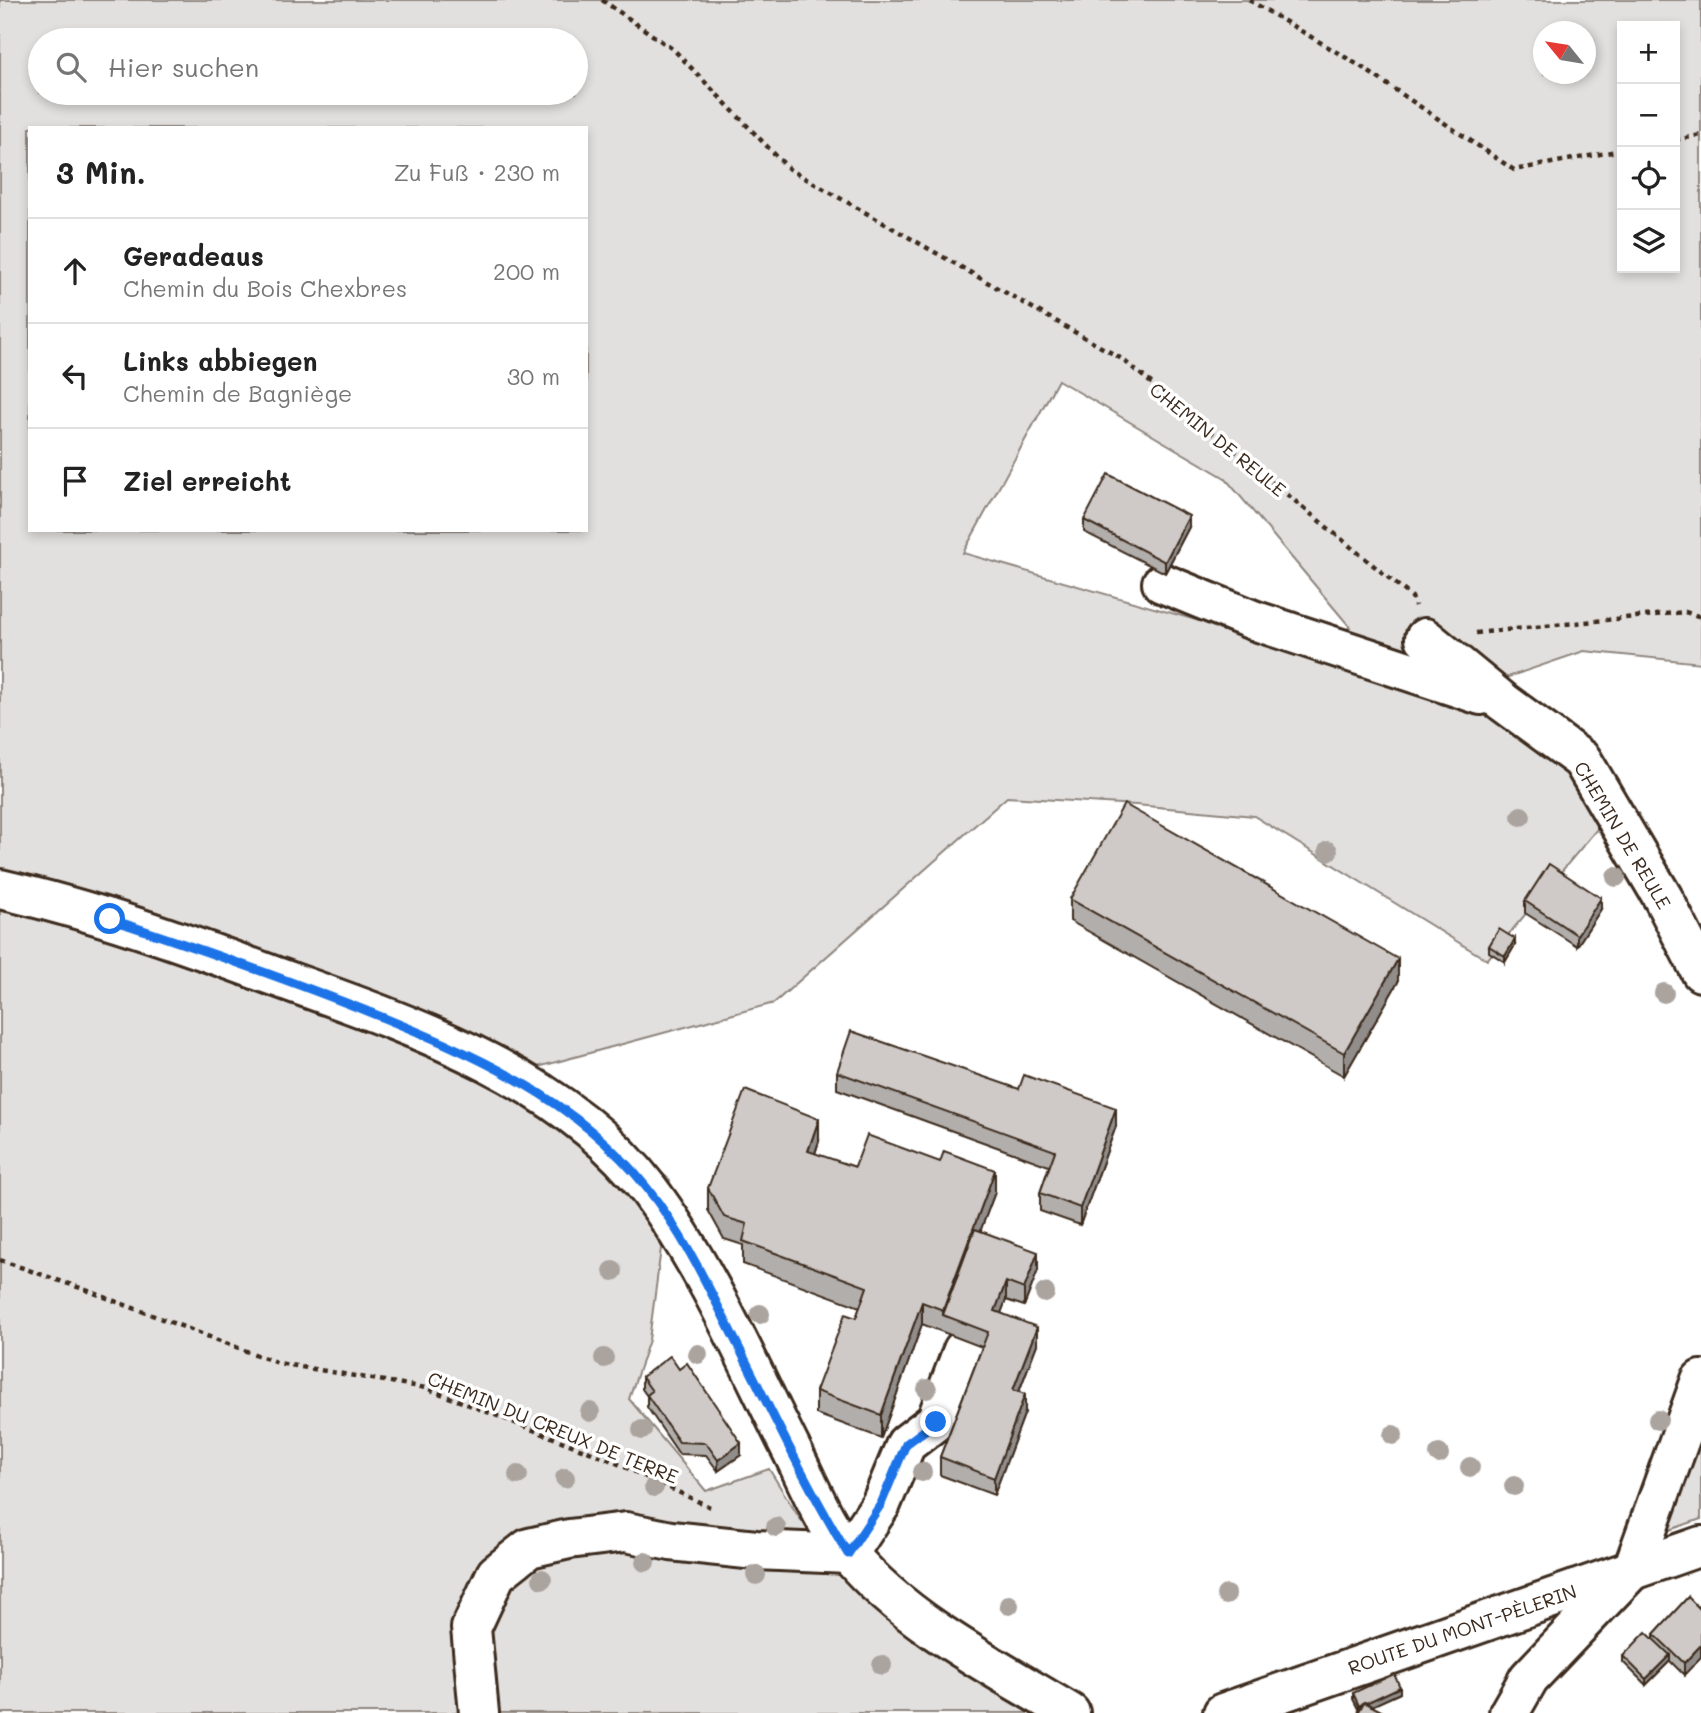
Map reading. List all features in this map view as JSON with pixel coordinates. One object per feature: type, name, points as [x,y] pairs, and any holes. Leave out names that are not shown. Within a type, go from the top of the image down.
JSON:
[{"type":"street","points":[[1162,583],[1254,620],[1503,702]]},
{"type":"street","name":"CHEMIN DE REULE","points":[[1425,638],[1503,702],[1582,760],[1663,898],[1701,972]]},
{"type":"street","points":[[0,889],[110,919],[328,996],[476,1058],[520,1081],[572,1114],[623,1159],[673,1225],[700,1270],[820,1506],[848,1554],[893,1598],[932,1627],[1070,1713]]},
{"type":"street","points":[[848,1554],[881,1504],[906,1444],[936,1422],[963,1350]]},
{"type":"street","points":[[1509,1713],[1529,1678],[1633,1569],[1701,1380]]},
{"type":"street","points":[[479,1713],[471,1628],[496,1574],[529,1548],[569,1539],[626,1532],[671,1541],[756,1550],[848,1554]]},
{"type":"street","name":"ROUTE DU MONT-PÈLERIN","points":[[1223,1713],[1701,1546]]},
{"type":"path","name":"CHEMIN DE REULE","points":[[602,0],[674,50],[789,169],[1122,359],[1412,597],[1425,638]]},
{"type":"path","points":[[1249,0],[1360,66],[1514,170],[1617,151]]},
{"type":"path","points":[[1680,138],[1701,135]]},
{"type":"path","points":[[1425,638],[1685,612],[1701,617]]},
{"type":"path","name":"CHEMIN DU CREUX DE TERRE","points":[[0,1260],[278,1363],[426,1388],[610,1460],[718,1510]]},
{"type":"shaded area","points":[[0,0],[1701,0],[1701,663],[1584,651],[1502,679],[1603,822],[1487,960],[1254,816],[1007,797],[774,1003],[538,1067],[547,1083],[670,1180],[649,1340],[629,1399],[706,1491],[769,1469],[800,1519],[914,1634],[1043,1713],[0,1713]],"holes":[[[1058,380],[1225,478],[1350,627],[1307,652],[963,553]]]},
{"type":"shaded area","points":[[1701,1409],[1701,1519],[1661,1533]]},
{"type":"building","points":[[1108,474],[1189,516],[1165,562],[1084,520]]},
{"type":"building","points":[[1124,804],[1398,959],[1344,1053],[1070,899]]},
{"type":"building","points":[[1549,864],[1601,898],[1577,935],[1525,901]]},
{"type":"building","points":[[1499,929],[1515,939],[1505,956],[1489,946]]},
{"type":"building","points":[[851,1031],[1019,1089],[1024,1075],[1116,1108],[1080,1208],[1040,1193],[1055,1151],[837,1072]]},
{"type":"building","points":[[745,1090],[819,1119],[808,1151],[855,1167],[867,1135],[940,1162],[944,1151],[995,1170],[943,1310],[922,1302],[881,1415],[816,1391],[845,1314],[856,1318],[867,1287],[743,1241],[747,1224],[724,1217],[708,1188]]},
{"type":"building","points":[[975,1229],[1038,1252],[1024,1289],[1006,1282],[995,1311],[1037,1327],[1013,1390],[1025,1394],[994,1478],[940,1457],[988,1332],[943,1315]]},
{"type":"building","points":[[670,1356],[679,1369],[687,1363],[741,1443],[718,1460],[706,1443],[679,1442],[647,1395],[652,1391],[642,1377]]},
{"type":"building","points":[[1688,1597],[1701,1610],[1701,1645],[1684,1663],[1654,1634]]},
{"type":"building","points":[[1646,1632],[1670,1655],[1646,1679],[1623,1656]]},
{"type":"building","points":[[1394,1674],[1400,1687],[1359,1706],[1353,1693]]},
{"type":"building","points":[[1364,1702],[1385,1713],[1358,1713]]},
{"type":"route","points":[[110,919],[223,957],[418,1031],[520,1081],[564,1107],[598,1135],[648,1189],[700,1270],[820,1506],[848,1554],[881,1504],[906,1444],[936,1422]]}]
